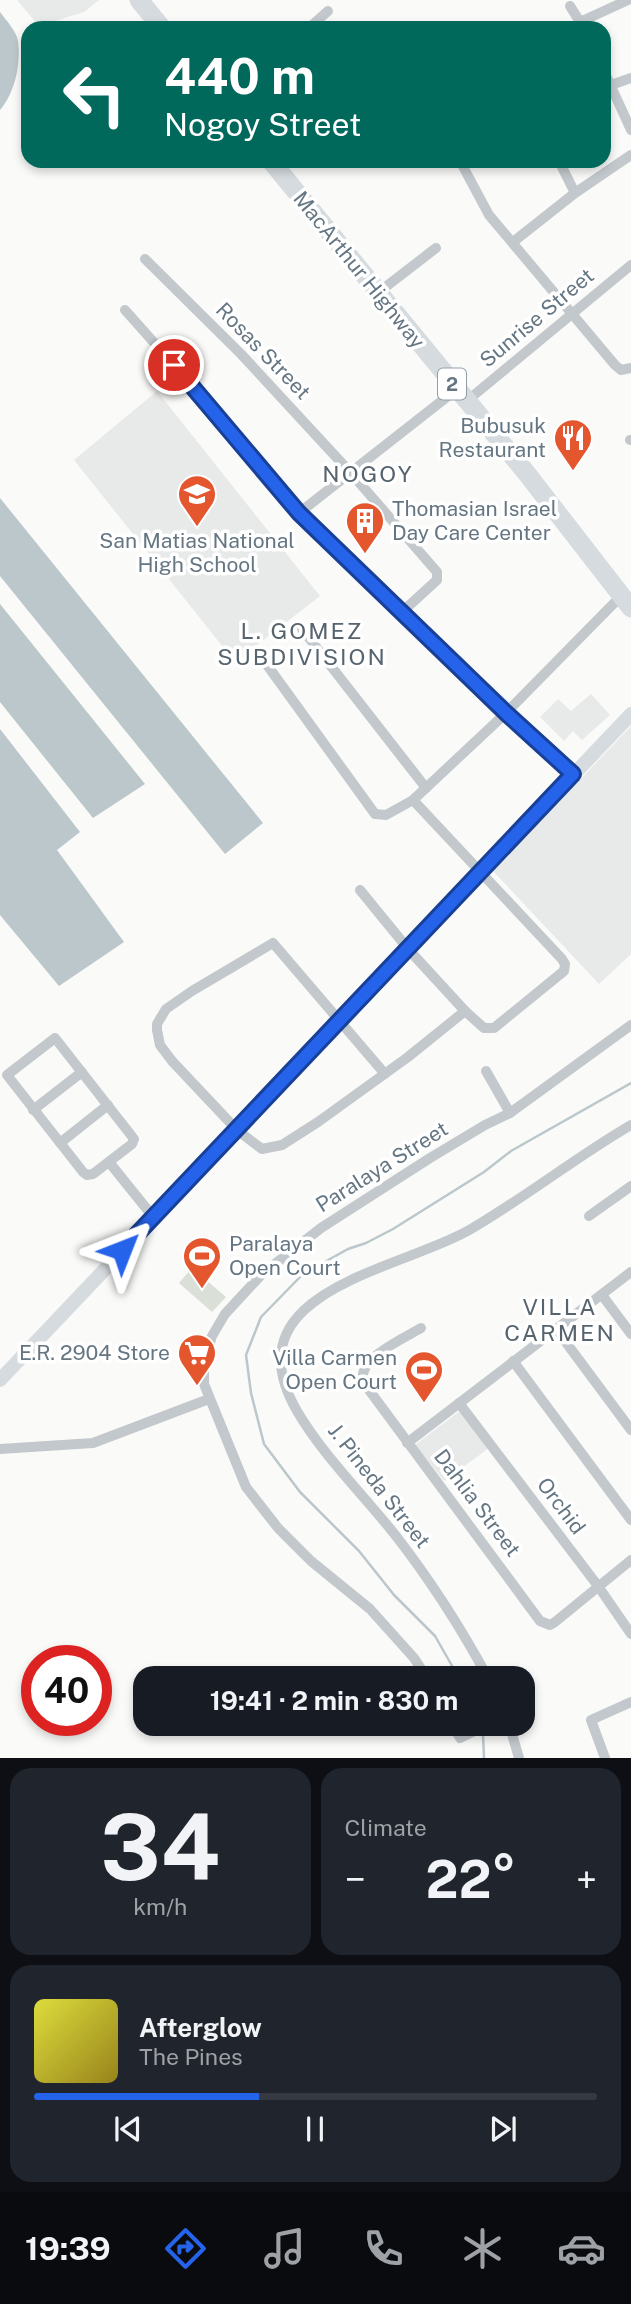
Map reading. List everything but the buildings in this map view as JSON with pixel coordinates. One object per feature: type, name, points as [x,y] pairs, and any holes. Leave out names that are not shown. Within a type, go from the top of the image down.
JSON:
[{"type":"highway","points":[[139,0],[156,21]]},
{"type":"highway","name":"MacArthur Highway","points":[[277,168],[628,601]]},
{"type":"street","points":[[589,21],[628,0]]},
{"type":"street","points":[[570,6],[579,21]]},
{"type":"street","points":[[317,21],[328,11]]},
{"type":"street","points":[[631,78],[611,85],[631,130]]},
{"type":"street","points":[[513,242],[575,193],[631,155]]},
{"type":"street","points":[[464,168],[484,207],[572,315],[615,365],[621,370],[631,369]]},
{"type":"street","points":[[562,168],[575,193]]},
{"type":"street","points":[[379,292],[436,248]]},
{"type":"street","name":"Rosas Street","points":[[145,259],[241,354],[350,472],[437,572],[437,580],[402,612]]},
{"type":"street","name":"Sunrise Street","points":[[299,513],[350,472],[572,315],[631,265]]},
{"type":"street","points":[[125,310],[206,401],[299,513],[573,774]]},
{"type":"street","points":[[262,657],[375,814],[386,815],[413,800],[628,601]]},
{"type":"street","points":[[302,629],[426,788]]},
{"type":"street","points":[[0,1380],[631,714]]},
{"type":"street","points":[[360,890],[409,950],[464,1011],[484,1028],[494,1028],[565,967],[562,960],[413,800]]},
{"type":"street","points":[[385,1074],[273,943],[192,990],[166,1009],[157,1024],[160,1045],[237,1130],[262,1149],[282,1145],[385,1074],[464,1011]]},
{"type":"street","name":"Paralaya Street","points":[[419,1666],[370,1609],[311,1560],[278,1528],[247,1487],[204,1384],[204,1364],[212,1336],[225,1314],[262,1274],[321,1228],[430,1158],[510,1113],[631,1025]]},
{"type":"street","points":[[55,1038],[82,1072],[134,1139],[132,1144],[93,1174],[87,1175],[6,1075],[55,1038]]},
{"type":"street","points":[[486,1071],[510,1113]]},
{"type":"street","points":[[33,1110],[82,1072]]},
{"type":"street","points":[[60,1143],[108,1105]]},
{"type":"street","name":"J. Pineda Street","points":[[481,1666],[433,1587],[396,1536],[342,1474],[297,1410],[280,1356],[284,1337],[293,1322],[320,1297],[345,1281],[469,1230],[631,1125]]},
{"type":"street","points":[[108,1162],[154,1218]]},
{"type":"street","points":[[589,1216],[631,1186]]},
{"type":"street","points":[[407,1443],[631,1272]]},
{"type":"street","points":[[601,1295],[631,1334]]},
{"type":"street","name":"Dahlia Street","points":[[421,1328],[371,1360],[365,1368],[363,1379],[407,1443],[541,1621],[550,1625],[555,1622],[631,1560]]},
{"type":"street","points":[[556,1329],[631,1430]]},
{"type":"street","points":[[513,1361],[631,1520]]},
{"type":"street","points":[[0,1449],[93,1443],[209,1399]]},
{"type":"street","name":"Orchid","points":[[458,1403],[598,1586],[631,1634]]},
{"type":"street","points":[[605,1758],[591,1720],[631,1702]]},
{"type":"street","points":[[513,1736],[519,1758]]},
{"type":"shaded area","points":[[17,0],[99,0],[84,12],[55,21],[35,21]]},
{"type":"shaded area","points":[[0,12],[16,34],[19,50],[13,87],[0,110]]},
{"type":"shaded area","name":"San Matias National High School","points":[[157,391],[320,596],[235,662],[74,460]]},
{"type":"shaded area","points":[[0,498],[263,823],[225,854],[0,576]]},
{"type":"shaded area","points":[[0,604],[145,784],[93,818],[0,702]]},
{"type":"shaded area","points":[[591,694],[610,715],[582,740],[573,731],[564,741],[540,717],[558,699],[571,711]]},
{"type":"shaded area","points":[[631,726],[631,954],[599,984],[493,871]]},
{"type":"shaded area","points":[[0,729],[80,832],[57,850],[124,942],[59,986],[0,915]]},
{"type":"shaded area","name":"Paralaya Open Court","points":[[192,1268],[226,1297],[212,1312],[179,1283]]},
{"type":"shaded area","points":[[461,1410],[489,1448],[444,1481],[415,1445]]},
{"type":"waterway","points":[[452,1666],[435,1636],[394,1595],[359,1551],[300,1492],[264,1444],[251,1393],[246,1355],[261,1317],[303,1274],[348,1249],[393,1229],[484,1172],[511,1151],[631,1083]]},
{"type":"waterway","points":[[483,1736],[484,1758]]},
{"type":"place","name":"Bubusuk Restaurant","points":[[573,472]]},
{"type":"place","name":"San Matias National High School","points":[[197,528]]},
{"type":"place","name":"Thomasian Israel Day Care Center","points":[[365,555]]},
{"type":"place","name":"Paralaya Open Court","points":[[202,1290]]},
{"type":"place","name":"E.R. 2904 Store","points":[[197,1387]]},
{"type":"place","name":"Villa Carmen Open Court","points":[[424,1404]]},
{"type":"district","name":"NOGOY","points":[[368,474]]},
{"type":"district","name":"L. GOMEZ SUBDIVISION","points":[[302,644]]},
{"type":"district","name":"VILLA CARMEN","points":[[560,1320]]},
{"type":"route","points":[[122,1250],[573,774],[299,513],[174,365]]}]
